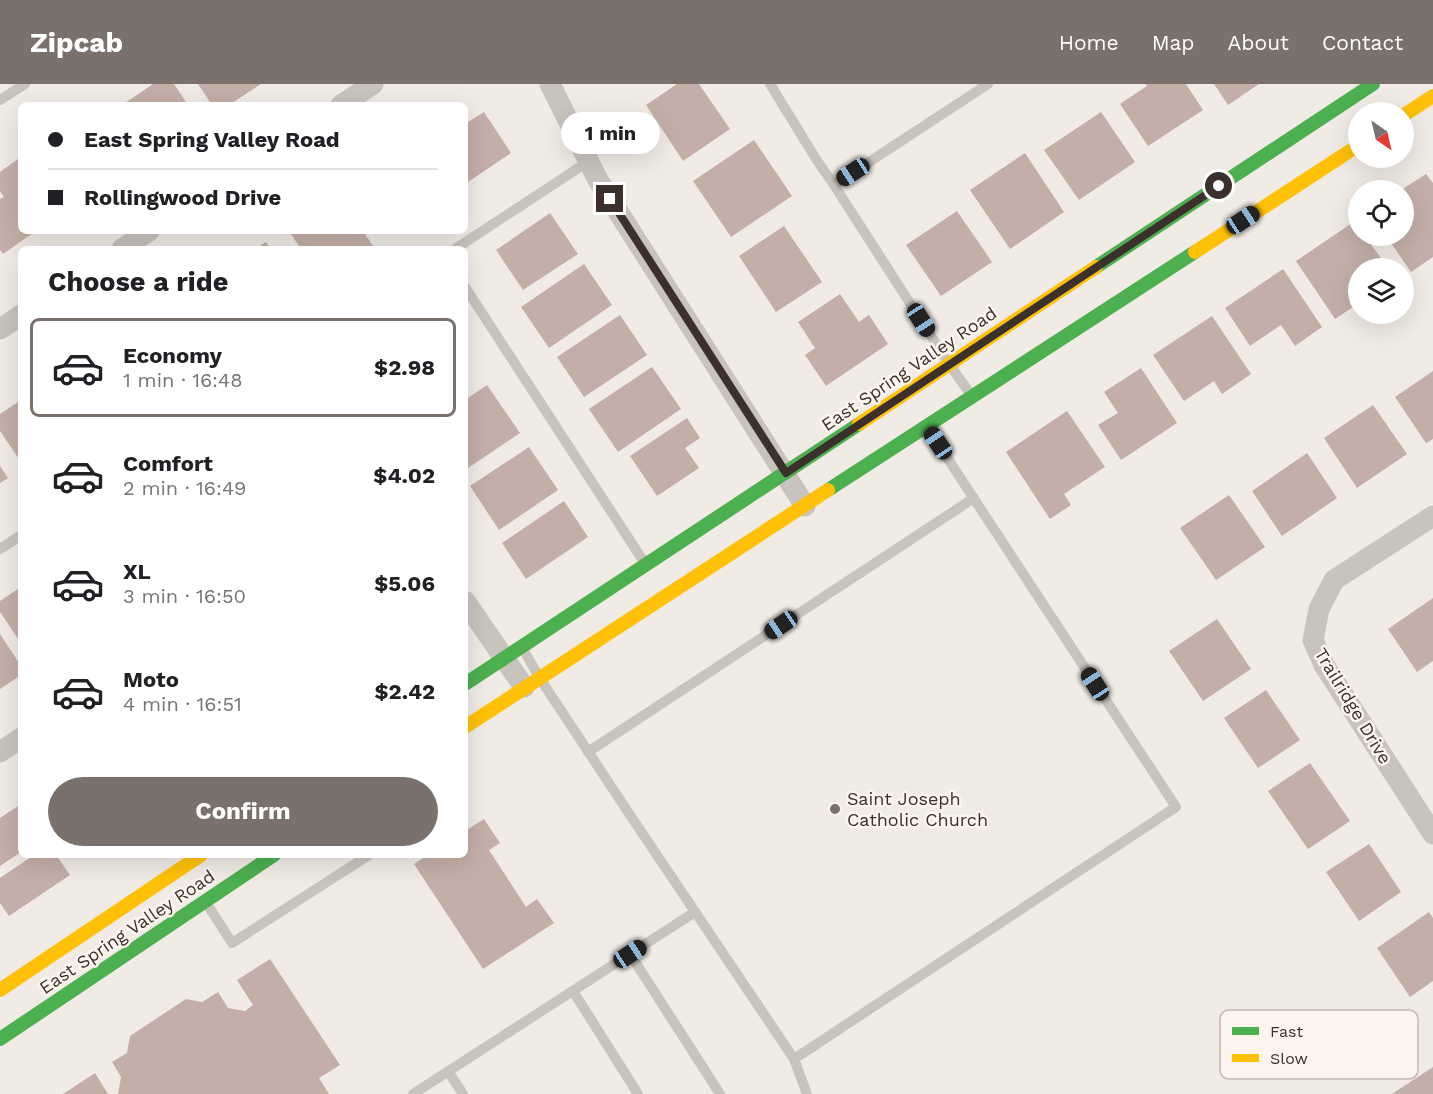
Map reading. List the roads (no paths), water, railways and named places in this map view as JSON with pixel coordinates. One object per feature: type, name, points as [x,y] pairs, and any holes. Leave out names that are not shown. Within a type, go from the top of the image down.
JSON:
[{"type":"street","points":[[346,102],[373,84]]},
{"type":"street","points":[[550,84],[604,190],[806,506]]},
{"type":"street","name":"East Spring Valley Road","points":[[468,682],[1373,84]]},
{"type":"street","points":[[1414,108],[1433,96]]},
{"type":"street","points":[[468,725],[1348,152]]},
{"type":"street","points":[[126,246],[144,234]]},
{"type":"street","points":[[0,329],[18,317]]},
{"type":"street","name":"Trailridge Drive","points":[[1433,516],[1334,580],[1318,609],[1313,640],[1324,665],[1433,834]]},
{"type":"street","points":[[468,604],[513,653],[532,682]]},
{"type":"street","points":[[0,752],[18,740]]},
{"type":"street","name":"East Spring Valley Road","points":[[0,990],[197,858]]},
{"type":"street","name":"East Spring Valley Road","points":[[0,1038],[270,858]]},
{"type":"lane","points":[[0,100],[25,84]]},
{"type":"lane","points":[[770,84],[816,159],[972,397]]},
{"type":"lane","points":[[834,185],[988,84]]},
{"type":"lane","points":[[460,246],[589,161]]},
{"type":"lane","points":[[468,292],[646,565]]},
{"type":"lane","points":[[794,1059],[1176,807],[927,427]]},
{"type":"lane","points":[[588,752],[974,498]]},
{"type":"lane","points":[[0,549],[18,537]]},
{"type":"lane","points":[[532,682],[588,752],[794,1059],[807,1094]]},
{"type":"lane","points":[[205,901],[232,943],[364,858]]},
{"type":"lane","points":[[413,1094],[695,912]]},
{"type":"lane","points":[[630,954],[720,1094]]},
{"type":"lane","points":[[573,991],[638,1094]]},
{"type":"lane","points":[[448,1071],[463,1094]]},
{"type":"place","name":"Saint Joseph Catholic Church","points":[[835,809]]}]
